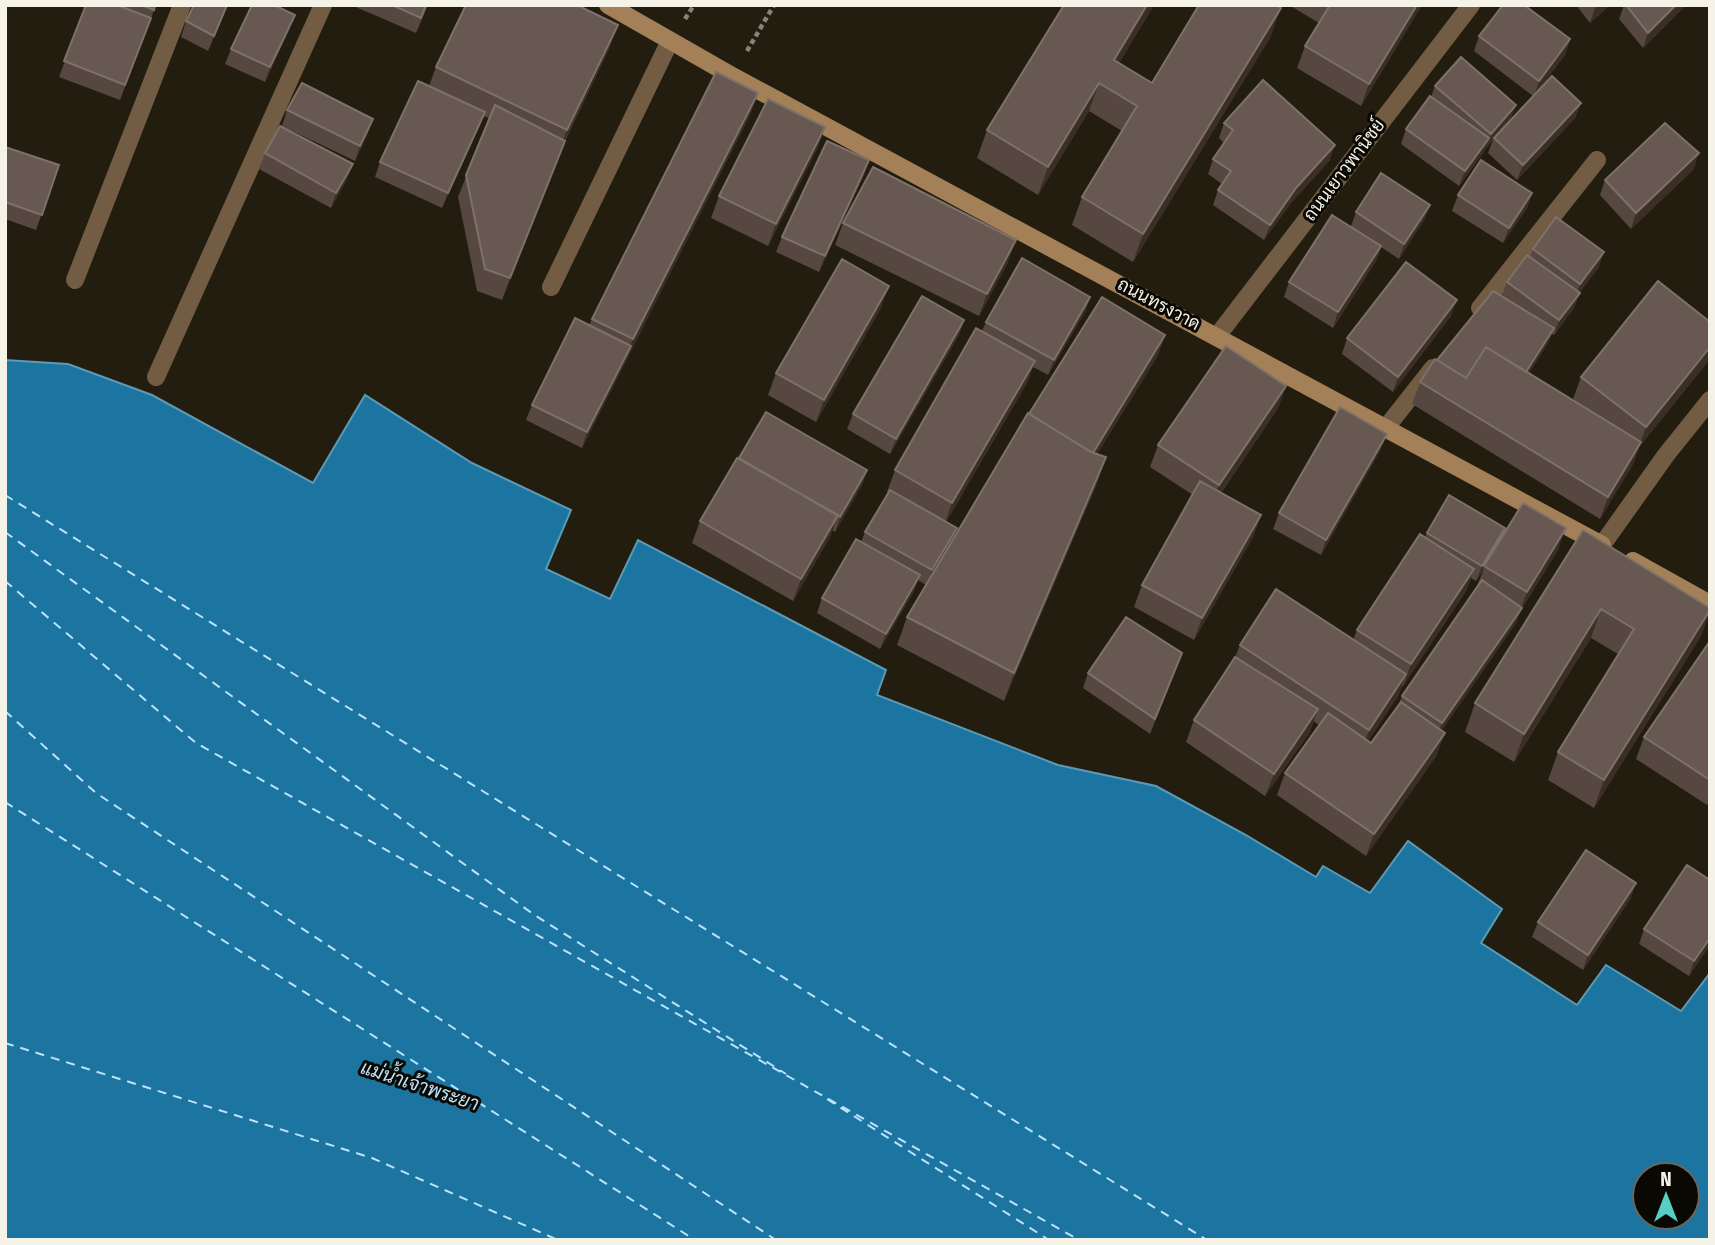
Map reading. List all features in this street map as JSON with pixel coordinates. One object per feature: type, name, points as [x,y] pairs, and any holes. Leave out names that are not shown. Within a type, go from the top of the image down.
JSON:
[{"type":"street","points":[[75,280],[182,5]]},
{"type":"street","points":[[156,377],[323,5]]},
{"type":"street","name":"ถนนทรงวาด","points":[[608,5],[734,77],[1218,335],[1385,429],[1710,604]]},
{"type":"street","name":"ถนนเยาวพานิชย์","points":[[1218,335],[1471,5]]},
{"type":"street","points":[[551,287],[670,41]]},
{"type":"street","points":[[1470,321],[1597,160]]},
{"type":"street","points":[[1385,429],[1444,354]]},
{"type":"street","points":[[1602,545],[1666,455],[1710,400]]},
{"type":"path","points":[[734,77],[774,5]]},
{"type":"water","name":"แม่น้ำเจ้าพระยา","points":[[5,360],[68,364],[152,395],[313,483],[365,395],[472,463],[571,510],[546,569],[610,599],[638,540],[886,670],[877,695],[1058,765],[1156,786],[1316,877],[1323,866],[1370,893],[1408,841],[1502,909],[1481,943],[1577,1005],[1606,965],[1681,1011],[1710,973],[1710,1240],[5,1240]]},
{"type":"building","points":[[86,5],[117,5],[151,18],[125,85],[64,61]]},
{"type":"building","points":[[142,5],[155,5],[154,10]]},
{"type":"building","points":[[194,5],[227,5],[214,36],[186,21]]},
{"type":"building","points":[[252,5],[274,5],[295,15],[270,67],[231,49]]},
{"type":"building","points":[[392,5],[426,5],[421,18]]},
{"type":"building","points":[[466,5],[577,5],[618,25],[567,130],[436,67]]},
{"type":"building","points":[[1064,5],[1147,5],[1114,60],[1152,83],[1199,5],[1276,5],[1281,8],[1143,234],[1082,197],[1137,106],[1099,83],[1048,167],[987,130]]},
{"type":"building","points":[[1330,5],[1417,5],[1369,84],[1305,46]]},
{"type":"building","points":[[1503,5],[1524,5],[1570,39],[1539,81],[1479,36]]},
{"type":"building","points":[[1626,5],[1676,5],[1648,33]]},
{"type":"building","points":[[1461,57],[1516,105],[1491,134],[1435,86]]},
{"type":"building","points":[[716,72],[758,93],[633,339],[592,319]]},
{"type":"building","points":[[1552,76],[1581,103],[1523,165],[1494,138]]},
{"type":"building","points":[[1263,80],[1335,145],[1296,188],[1270,225],[1218,190],[1231,171],[1213,159],[1233,130],[1224,123]]},
{"type":"building","points":[[418,81],[485,112],[448,193],[380,162]]},
{"type":"building","points":[[302,83],[373,119],[360,146],[287,110]]},
{"type":"building","points":[[1430,96],[1489,138],[1465,171],[1406,129]]},
{"type":"building","points":[[768,99],[825,127],[776,224],[719,196]]},
{"type":"building","points":[[495,105],[565,141],[510,278],[485,269],[466,175]]},
{"type":"building","points":[[1665,123],[1699,153],[1636,213],[1605,180]]},
{"type":"building","points":[[280,126],[353,164],[336,193],[265,153]]},
{"type":"building","points":[[827,141],[869,160],[825,256],[782,237]]},
{"type":"building","points":[[5,147],[59,165],[42,215],[5,202]]},
{"type":"building","points":[[1481,160],[1532,193],[1509,228],[1458,195]]},
{"type":"building","points":[[873,167],[1016,240],[987,294],[843,223]]},
{"type":"building","points":[[1381,173],[1430,205],[1404,244],[1356,212]]},
{"type":"building","points":[[1332,215],[1381,246],[1338,312],[1289,282]]},
{"type":"building","points":[[1556,217],[1604,252],[1580,284],[1533,249]]},
{"type":"building","points":[[1527,255],[1580,293],[1559,320],[1507,282]]},
{"type":"building","points":[[1022,258],[1090,297],[1054,360],[986,322]]},
{"type":"building","points":[[842,259],[889,286],[824,400],[776,373]]},
{"type":"building","points":[[1406,262],[1457,300],[1398,377],[1347,338]]},
{"type":"building","points":[[1658,281],[1710,322],[1710,347],[1646,427],[1581,377]]},
{"type":"building","points":[[1493,291],[1554,328],[1526,372],[1486,347],[1466,378],[1437,360]]},
{"type":"building","points":[[922,296],[964,320],[896,439],[853,414]]},
{"type":"building","points":[[1102,297],[1165,335],[1093,453],[1029,414]]},
{"type":"building","points":[[575,318],[631,346],[587,432],[532,405]]},
{"type":"building","points":[[976,328],[1035,361],[952,503],[895,470]]},
{"type":"building","points":[[1226,346],[1286,386],[1219,485],[1158,445]]},
{"type":"building","points":[[1486,347],[1641,442],[1608,497],[1420,382],[1435,359],[1466,378]]},
{"type":"building","points":[[1340,407],[1387,434],[1326,540],[1279,513]]},
{"type":"building","points":[[766,412],[867,470],[840,517],[739,458]]},
{"type":"building","points":[[1028,413],[1091,452],[1106,457],[1014,673],[907,617]]},
{"type":"building","points":[[737,458],[838,515],[801,579],[700,521]]},
{"type":"building","points":[[1200,481],[1261,515],[1202,618],[1142,585]]},
{"type":"building","points":[[890,490],[957,528],[932,570],[865,532]]},
{"type":"building","points":[[1449,495],[1505,528],[1482,566],[1427,533]]},
{"type":"building","points":[[1523,503],[1566,528],[1527,592],[1484,566]]},
{"type":"building","points":[[1583,530],[1710,608],[1604,780],[1558,752],[1634,629],[1601,609],[1524,734],[1475,703]]},
{"type":"building","points":[[1420,534],[1474,569],[1411,664],[1357,630]]},
{"type":"building","points":[[856,539],[920,575],[886,634],[822,598]]},
{"type":"building","points":[[1482,580],[1522,608],[1442,723],[1402,696]]},
{"type":"building","points":[[1276,589],[1406,674],[1369,730],[1240,645]]},
{"type":"building","points":[[1126,617],[1182,653],[1155,719],[1088,673]]},
{"type":"building","points":[[1710,641],[1710,780],[1644,737]]},
{"type":"building","points":[[1235,657],[1318,709],[1274,774],[1194,720]]},
{"type":"building","points":[[1401,702],[1445,733],[1374,834],[1285,773],[1328,713],[1371,743]]},
{"type":"building","points":[[1586,850],[1636,883],[1588,955],[1538,922]]},
{"type":"building","points":[[1687,865],[1710,880],[1710,938],[1694,961],[1644,929]]},
{"type":"ferry route","points":[[5,495],[1207,1240]]},
{"type":"ferry route","points":[[5,532],[533,914],[786,1074]]},
{"type":"ferry route","points":[[5,581],[196,743],[1079,1240]]},
{"type":"ferry route","points":[[5,711],[96,793],[776,1240]]},
{"type":"ferry route","points":[[5,802],[695,1240]]},
{"type":"ferry route","points":[[5,1043],[372,1158],[558,1240]]},
{"type":"ferry route","points":[[827,1099],[1049,1240]]}]
